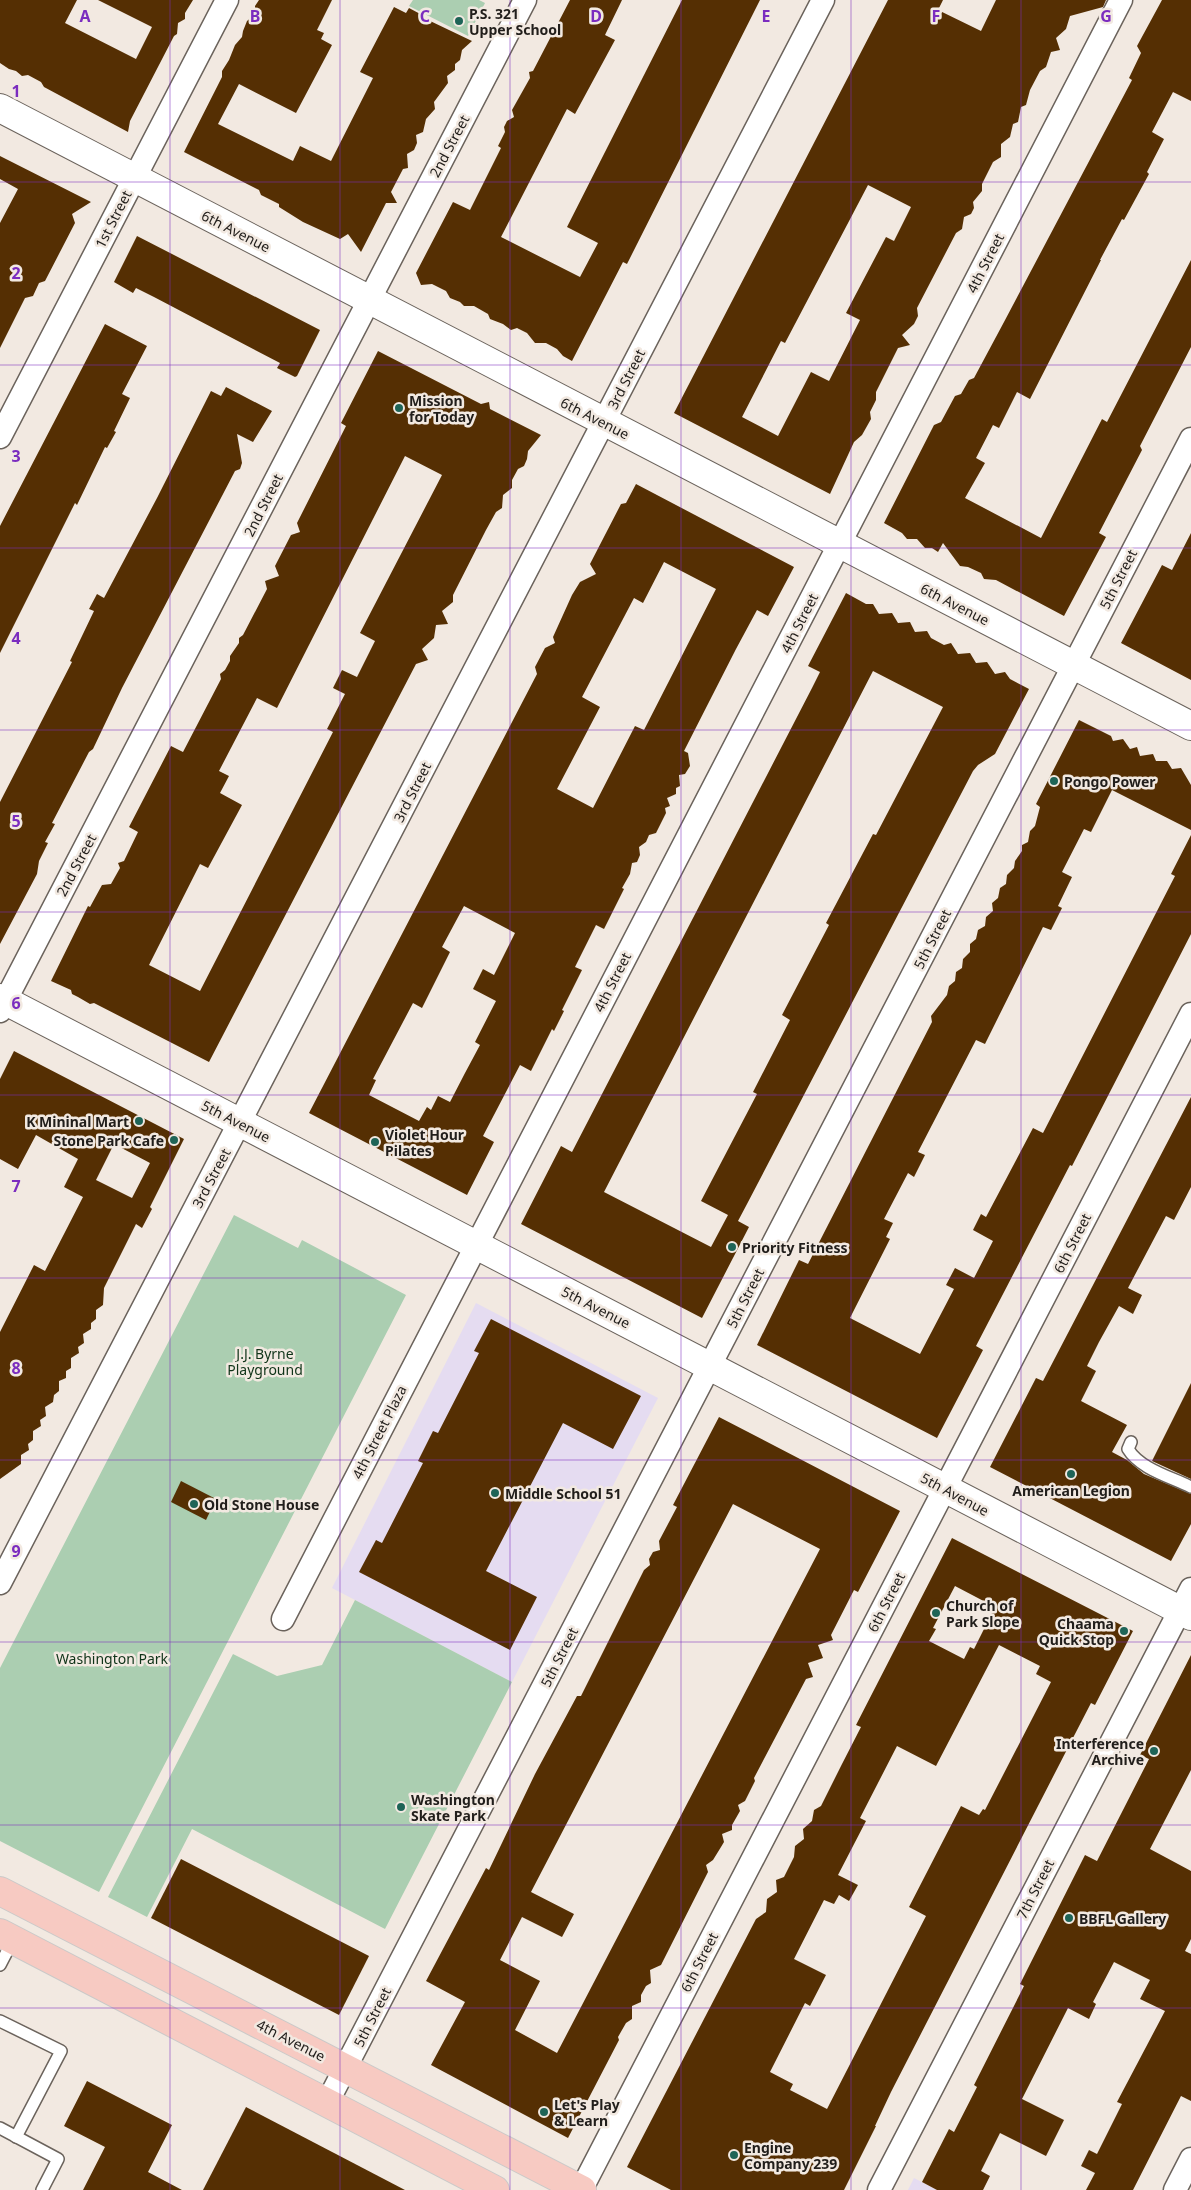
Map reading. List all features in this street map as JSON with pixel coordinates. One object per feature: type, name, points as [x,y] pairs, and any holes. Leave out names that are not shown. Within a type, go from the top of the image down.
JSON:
[{"type":"main road","name":"4th Avenue","points":[[0,1891],[581,2190]]},
{"type":"main road","points":[[6,1937],[495,2190]]},
{"type":"street","name":"1st Street","points":[[0,437],[227,0]]},
{"type":"street","name":"2nd Street","points":[[2,1003],[525,0]]},
{"type":"street","name":"3rd Street","points":[[0,1583],[822,0]]},
{"type":"street","name":"4th Street","points":[[476,1245],[1121,0]]},
{"type":"street","name":"6th Avenue","points":[[0,108],[1191,726]]},
{"type":"street","name":"5th Street","points":[[327,2103],[1191,440]]},
{"type":"street","name":"5th Avenue","points":[[2,1003],[240,1123],[945,1488],[1187,1605]]},
{"type":"street","name":"6th Street","points":[[581,2190],[1191,1014]]},
{"type":"street","name":"4th Street Plaza","points":[[283,1619],[476,1245]]},
{"type":"street","name":"7th Street","points":[[879,2190],[1187,1605]]},
{"type":"street","points":[[1175,2190],[1191,2159]]},
{"type":"lane","points":[[1131,1442],[1128,1449],[1132,1455],[1146,1466],[1191,1487]]},
{"type":"lane","points":[[0,1965],[6,1937]]},
{"type":"lane","points":[[0,2021],[61,2051],[16,2137]]},
{"type":"lane","points":[[0,2128],[58,2159],[42,2190]]},
{"type":"shaded area","name":"Middle School 51","points":[[476,1303],[658,1398],[512,1682],[332,1588]]},
{"type":"shaded area","points":[[914,2178],[937,2190],[908,2190]]},
{"type":"green space","name":"P.S. 321 Upper School","points":[[413,0],[479,0],[485,3],[468,36],[409,6]]},
{"type":"green space","name":"Washington Park","points":[[234,1215],[298,1248],[302,1240],[406,1295],[99,1892],[0,1841],[0,1668]]},
{"type":"green space","points":[[355,1600],[512,1682],[385,1929],[192,1829],[147,1917],[108,1897],[233,1654],[277,1676],[322,1665]]},
{"type":"building","points":[[0,0],[77,0],[65,23],[136,59],[152,27],[98,0],[193,0],[185,13],[185,19],[178,23],[177,34],[174,36],[130,121],[128,132],[44,87],[41,82],[28,75],[22,76],[0,63]]},
{"type":"building","points":[[259,0],[332,0],[317,30],[324,33],[321,39],[332,45],[296,113],[239,84],[218,124],[293,161],[300,146],[331,161],[373,78],[360,72],[394,7],[406,13],[409,8],[426,19],[472,41],[462,50],[460,60],[455,64],[455,70],[447,76],[448,83],[434,102],[435,109],[426,119],[423,132],[416,135],[417,143],[414,150],[407,154],[408,168],[403,169],[391,192],[397,203],[386,203],[361,252],[348,234],[340,239],[303,222],[279,207],[279,204],[261,195],[259,190],[184,152],[222,77],[222,71],[235,45],[242,37],[247,21],[255,14],[255,6]]},
{"type":"building","points":[[570,0],[622,0],[605,35],[615,40],[575,114],[567,109],[501,237],[580,277],[598,243],[567,227],[682,0],[760,0],[627,264],[623,262],[572,361],[546,343],[535,343],[527,333],[517,328],[511,330],[503,324],[490,319],[488,314],[474,306],[464,306],[450,298],[446,291],[432,284],[421,285],[416,273],[453,202],[470,210],[501,148],[498,146],[505,132],[504,127],[507,121],[514,117],[512,110],[530,78],[529,72],[533,71]]},
{"type":"building","points":[[888,0],[943,0],[938,10],[981,31],[996,0],[1106,0],[1103,7],[1070,16],[1066,29],[1056,38],[1060,50],[1051,52],[1046,67],[1040,71],[1030,90],[1026,105],[1021,107],[1018,122],[1013,124],[1010,137],[1001,144],[1001,157],[993,162],[982,184],[982,191],[973,202],[974,208],[971,214],[964,217],[962,229],[956,233],[917,308],[918,316],[914,324],[902,335],[910,345],[898,348],[876,392],[876,400],[870,412],[871,419],[862,435],[854,442],[830,494],[674,413]],"holes":[[[868,185],[911,207],[894,241],[886,237],[846,313],[860,320],[829,381],[811,372],[778,436],[742,417],[781,341],[785,343]]]},
{"type":"building","points":[[1162,0],[1191,0],[1191,101],[1173,92],[1152,132],[1164,139],[1147,172],[1149,174],[1100,260],[1030,399],[1017,392],[999,428],[993,425],[976,458],[985,463],[965,498],[1041,538],[1102,419],[1107,422],[1191,260],[1191,347],[1140,446],[1142,450],[1099,533],[1106,537],[1064,616],[996,580],[984,579],[981,573],[968,567],[960,566],[943,543],[938,552],[932,548],[925,548],[917,539],[907,539],[902,533],[884,523],[934,425],[941,422],[955,396],[961,394],[969,380],[974,378],[1004,322],[1132,80],[1129,78],[1141,53],[1137,46]]},
{"type":"building","points":[[0,156],[91,202],[72,214],[75,223],[45,281],[39,283],[33,296],[25,298],[0,348],[0,223],[18,189],[0,179]]},
{"type":"building","points":[[137,236],[320,330],[297,376],[295,377],[277,368],[280,363],[154,297],[136,288],[133,293],[114,282]]},
{"type":"building","points":[[105,324],[147,346],[122,394],[130,398],[114,431],[116,432],[107,448],[105,447],[77,505],[75,503],[0,653],[0,526]]},
{"type":"building","points":[[378,351],[481,404],[489,402],[490,409],[541,435],[528,451],[524,466],[518,469],[512,480],[512,488],[503,495],[502,508],[496,512],[486,530],[453,595],[453,602],[442,611],[448,624],[436,625],[434,638],[422,649],[428,660],[416,664],[209,1062],[94,1003],[90,1004],[72,994],[71,990],[51,981],[88,906],[90,907],[102,885],[111,884],[120,868],[118,863],[124,861],[138,832],[129,827],[171,746],[183,752],[221,679],[220,674],[225,670],[230,661],[230,656],[239,643],[239,638],[243,635],[267,589],[265,581],[279,576],[275,566],[291,535],[300,532],[297,523],[346,426],[341,423]],"holes":[[[405,456],[442,475],[360,633],[375,641],[357,677],[342,670],[333,688],[345,694],[327,729],[333,732],[200,991],[149,965],[200,864],[208,868],[242,805],[220,793],[229,776],[219,771],[257,698],[277,708]]]},
{"type":"building","points":[[226,387],[272,411],[253,442],[237,434],[242,463],[240,469],[235,471],[122,688],[93,749],[89,752],[52,823],[55,824],[45,842],[48,843],[39,861],[37,874],[0,944],[0,802],[72,662],[70,661],[94,611],[89,609],[97,594],[104,598],[211,391],[221,396]]},
{"type":"building","points":[[636,484],[794,567],[768,616],[757,610],[736,649],[684,751],[688,753],[690,766],[685,774],[679,775],[680,786],[676,788],[676,794],[667,798],[670,806],[665,808],[666,813],[656,833],[649,835],[646,842],[639,847],[640,855],[637,862],[632,863],[630,874],[622,888],[624,889],[604,929],[596,925],[575,967],[582,970],[554,1031],[552,1029],[531,1071],[520,1065],[483,1136],[494,1142],[467,1195],[309,1113],[537,674],[535,667],[545,648],[555,643],[553,637],[572,595],[580,582],[596,574],[590,564],[621,504],[626,503]],"holes":[[[664,562],[716,589],[644,730],[635,726],[593,808],[557,789],[600,707],[582,697],[634,598],[643,603]],[[464,906],[515,933],[494,975],[483,969],[473,989],[496,1001],[475,1042],[480,1045],[450,1102],[438,1096],[431,1110],[427,1107],[419,1121],[369,1095],[376,1080],[373,1079],[413,1003],[422,1008],[450,952],[442,947]]]},
{"type":"building","points":[[1191,533],[1191,680],[1121,643],[1162,565],[1172,570]]},
{"type":"building","points":[[846,593],[866,604],[873,604],[879,614],[892,613],[898,623],[910,622],[915,632],[927,631],[931,638],[944,645],[951,643],[958,654],[970,653],[976,663],[987,662],[995,674],[1005,672],[1010,679],[1029,689],[995,754],[978,765],[973,771],[738,1221],[749,1227],[702,1318],[521,1224],[561,1146],[572,1152],[812,688],[820,672],[808,666]],"holes":[[[873,671],[943,707],[876,835],[873,834],[826,923],[829,925],[782,1015],[790,1020],[753,1092],[757,1094],[701,1201],[728,1215],[711,1247],[604,1192]]]},
{"type":"building","points":[[1079,720],[1111,736],[1113,741],[1123,739],[1130,749],[1137,747],[1140,756],[1153,754],[1156,761],[1167,761],[1172,769],[1181,768],[1191,785],[1191,830],[1112,790],[1091,832],[1084,829],[1062,872],[1072,877],[1058,906],[1062,908],[1051,930],[1043,927],[985,1044],[976,1040],[918,1152],[925,1155],[914,1177],[908,1173],[884,1219],[893,1223],[886,1237],[890,1239],[850,1318],[920,1354],[954,1289],[946,1285],[955,1268],[974,1278],[993,1241],[973,1230],[981,1214],[986,1217],[1033,1128],[1043,1133],[1175,876],[1171,874],[1191,835],[1191,934],[1072,1166],[1070,1165],[976,1346],[983,1350],[937,1438],[757,1345],[799,1260],[808,1264],[932,1022],[931,1016],[947,995],[949,986],[955,981],[956,972],[962,968],[963,959],[970,952],[970,944],[976,939],[978,930],[985,926],[986,917],[993,911],[992,903],[998,898],[1000,888],[1006,884],[1007,875],[1014,868],[1015,861],[1022,851],[1022,845],[1028,842],[1030,831],[1035,826],[1040,807],[1036,804]]},
{"type":"building","points":[[14,1051],[184,1139],[150,1207],[152,1209],[142,1228],[136,1224],[104,1288],[103,1305],[96,1310],[96,1319],[91,1323],[91,1329],[83,1334],[84,1343],[78,1347],[79,1353],[71,1358],[71,1368],[66,1371],[66,1378],[59,1381],[59,1391],[54,1395],[53,1402],[45,1407],[46,1416],[40,1420],[41,1426],[33,1431],[33,1440],[28,1444],[29,1450],[21,1455],[21,1464],[0,1479],[0,1332],[34,1265],[45,1271],[83,1197],[64,1187],[78,1159],[36,1135],[18,1169],[0,1159],[0,1079]],"holes":[[[114,1144],[150,1163],[132,1198],[96,1180]]]},
{"type":"building","points":[[1191,1097],[1191,1187],[1174,1220],[1166,1216],[1128,1288],[1142,1295],[1133,1314],[1119,1306],[1099,1342],[1087,1366],[1096,1371],[1081,1401],[1127,1425],[1112,1452],[1127,1460],[1144,1474],[1191,1494],[1191,1524],[1171,1561],[990,1467],[1036,1378],[1043,1381]]},
{"type":"building","points":[[491,1319],[641,1396],[613,1449],[563,1423],[486,1571],[537,1597],[510,1650],[359,1572],[376,1540],[382,1543],[423,1463],[418,1461],[433,1431],[438,1433],[479,1353],[474,1351]]},
{"type":"building","points":[[1191,1383],[1191,1479],[1152,1461]]},
{"type":"building","points":[[719,1417],[900,1511],[858,1592],[854,1590],[831,1635],[833,1640],[818,1645],[823,1658],[808,1663],[813,1677],[806,1679],[754,1778],[755,1781],[745,1801],[738,1805],[740,1811],[732,1825],[732,1830],[722,1834],[724,1842],[713,1860],[706,1865],[708,1872],[661,1965],[650,1970],[651,1983],[646,1986],[641,1995],[641,2002],[632,2006],[632,2019],[626,2023],[618,2037],[619,2040],[568,2138],[431,2065],[465,2002],[426,1981],[486,1868],[489,1870],[535,1774],[577,1696],[581,1696],[644,1570],[650,1565],[649,1559],[653,1552],[660,1550],[659,1541],[677,1507],[673,1505]],"holes":[[[733,1504],[820,1549],[557,2053],[515,2030],[540,1981],[500,1960],[522,1917],[562,1937],[574,1914],[531,1892]]]},
{"type":"building","name":"Old Stone House","points":[[181,1481],[216,1499],[206,1520],[171,1502]]},
{"type":"building","points":[[952,1538],[1133,1631],[1095,1705],[1091,1703],[891,2092],[844,2190],[671,2190],[627,2167],[756,1919],[766,1912],[767,1899],[777,1892],[776,1880],[784,1877],[794,1857],[795,1846],[804,1839],[803,1829],[812,1821],[814,1810],[821,1806],[861,1727],[856,1725]],"holes":[[[955,1586],[995,1607],[974,1649],[970,1647],[964,1659],[929,1641],[936,1629],[933,1628]],[[999,1645],[1040,1666],[1036,1674],[1051,1682],[985,1810],[983,1809],[979,1815],[961,1806],[909,1907],[926,1916],[827,2109],[790,2090],[793,2084],[770,2072],[805,2003],[810,2006],[826,1975],[794,1959],[824,1900],[834,1904],[839,1895],[849,1901],[858,1885],[838,1875],[866,1821],[860,1818],[897,1746],[936,1766]]]},
{"type":"building","points":[[1191,1655],[1191,1770],[1150,1849],[1191,1871],[1191,1939],[1185,1951],[1191,1954],[1191,2101],[1181,2096],[1133,2190],[1086,2190],[1095,2173],[1081,2166],[1089,2150],[1097,2154],[1122,2104],[1117,2102],[1165,2011],[1140,1999],[1150,1980],[1114,1962],[1093,2002],[1096,2004],[1089,2019],[1068,2008],[1022,2099],[1064,2120],[1046,2156],[1000,2133],[981,2171],[990,2176],[983,2190],[937,2190],[922,2182],[949,2129],[954,2132],[977,2087],[974,2085],[1024,1986],[1020,1984],[1085,1855],[1097,1861],[1149,1759],[1140,1755]]},
{"type":"building","points":[[181,1859],[369,1956],[339,2015],[151,1918]]},
{"type":"building","points":[[87,2081],[172,2125],[148,2172],[182,2190],[83,2190],[105,2147],[64,2126]]},
{"type":"building","points":[[246,2107],[405,2190],[203,2190]]},
{"type":"place","name":"P.S. 321 Upper School","points":[[459,21]]},
{"type":"place","name":"Mission for Today","points":[[399,408]]},
{"type":"place","name":"Pongo Power","points":[[1054,781]]},
{"type":"place","name":"K Mininal Mart","points":[[139,1121]]},
{"type":"place","name":"Stone Park Cafe","points":[[174,1140]]},
{"type":"place","name":"Violet Hour Pilates","points":[[375,1142]]},
{"type":"place","name":"Priority Fitness","points":[[732,1247]]},
{"type":"place","name":"American Legion","points":[[1071,1474]]},
{"type":"place","name":"Middle School 51","points":[[495,1493]]},
{"type":"place","name":"Old Stone House","points":[[194,1504]]},
{"type":"place","name":"Church of Park Slope","points":[[936,1613]]},
{"type":"place","name":"Chaama Quick Stop","points":[[1124,1631]]},
{"type":"place","name":"Interference Archive","points":[[1154,1751]]},
{"type":"place","name":"Washington Skate Park","points":[[401,1807]]},
{"type":"place","name":"BBFL Gallery","points":[[1069,1918]]},
{"type":"place","name":"Let's Play & Learn","points":[[544,2112]]},
{"type":"place","name":"Engine Company 239","points":[[734,2155]]},
{"type":"park label","name":"J.J. Byrne Playground","points":[[265,1362]]}]
